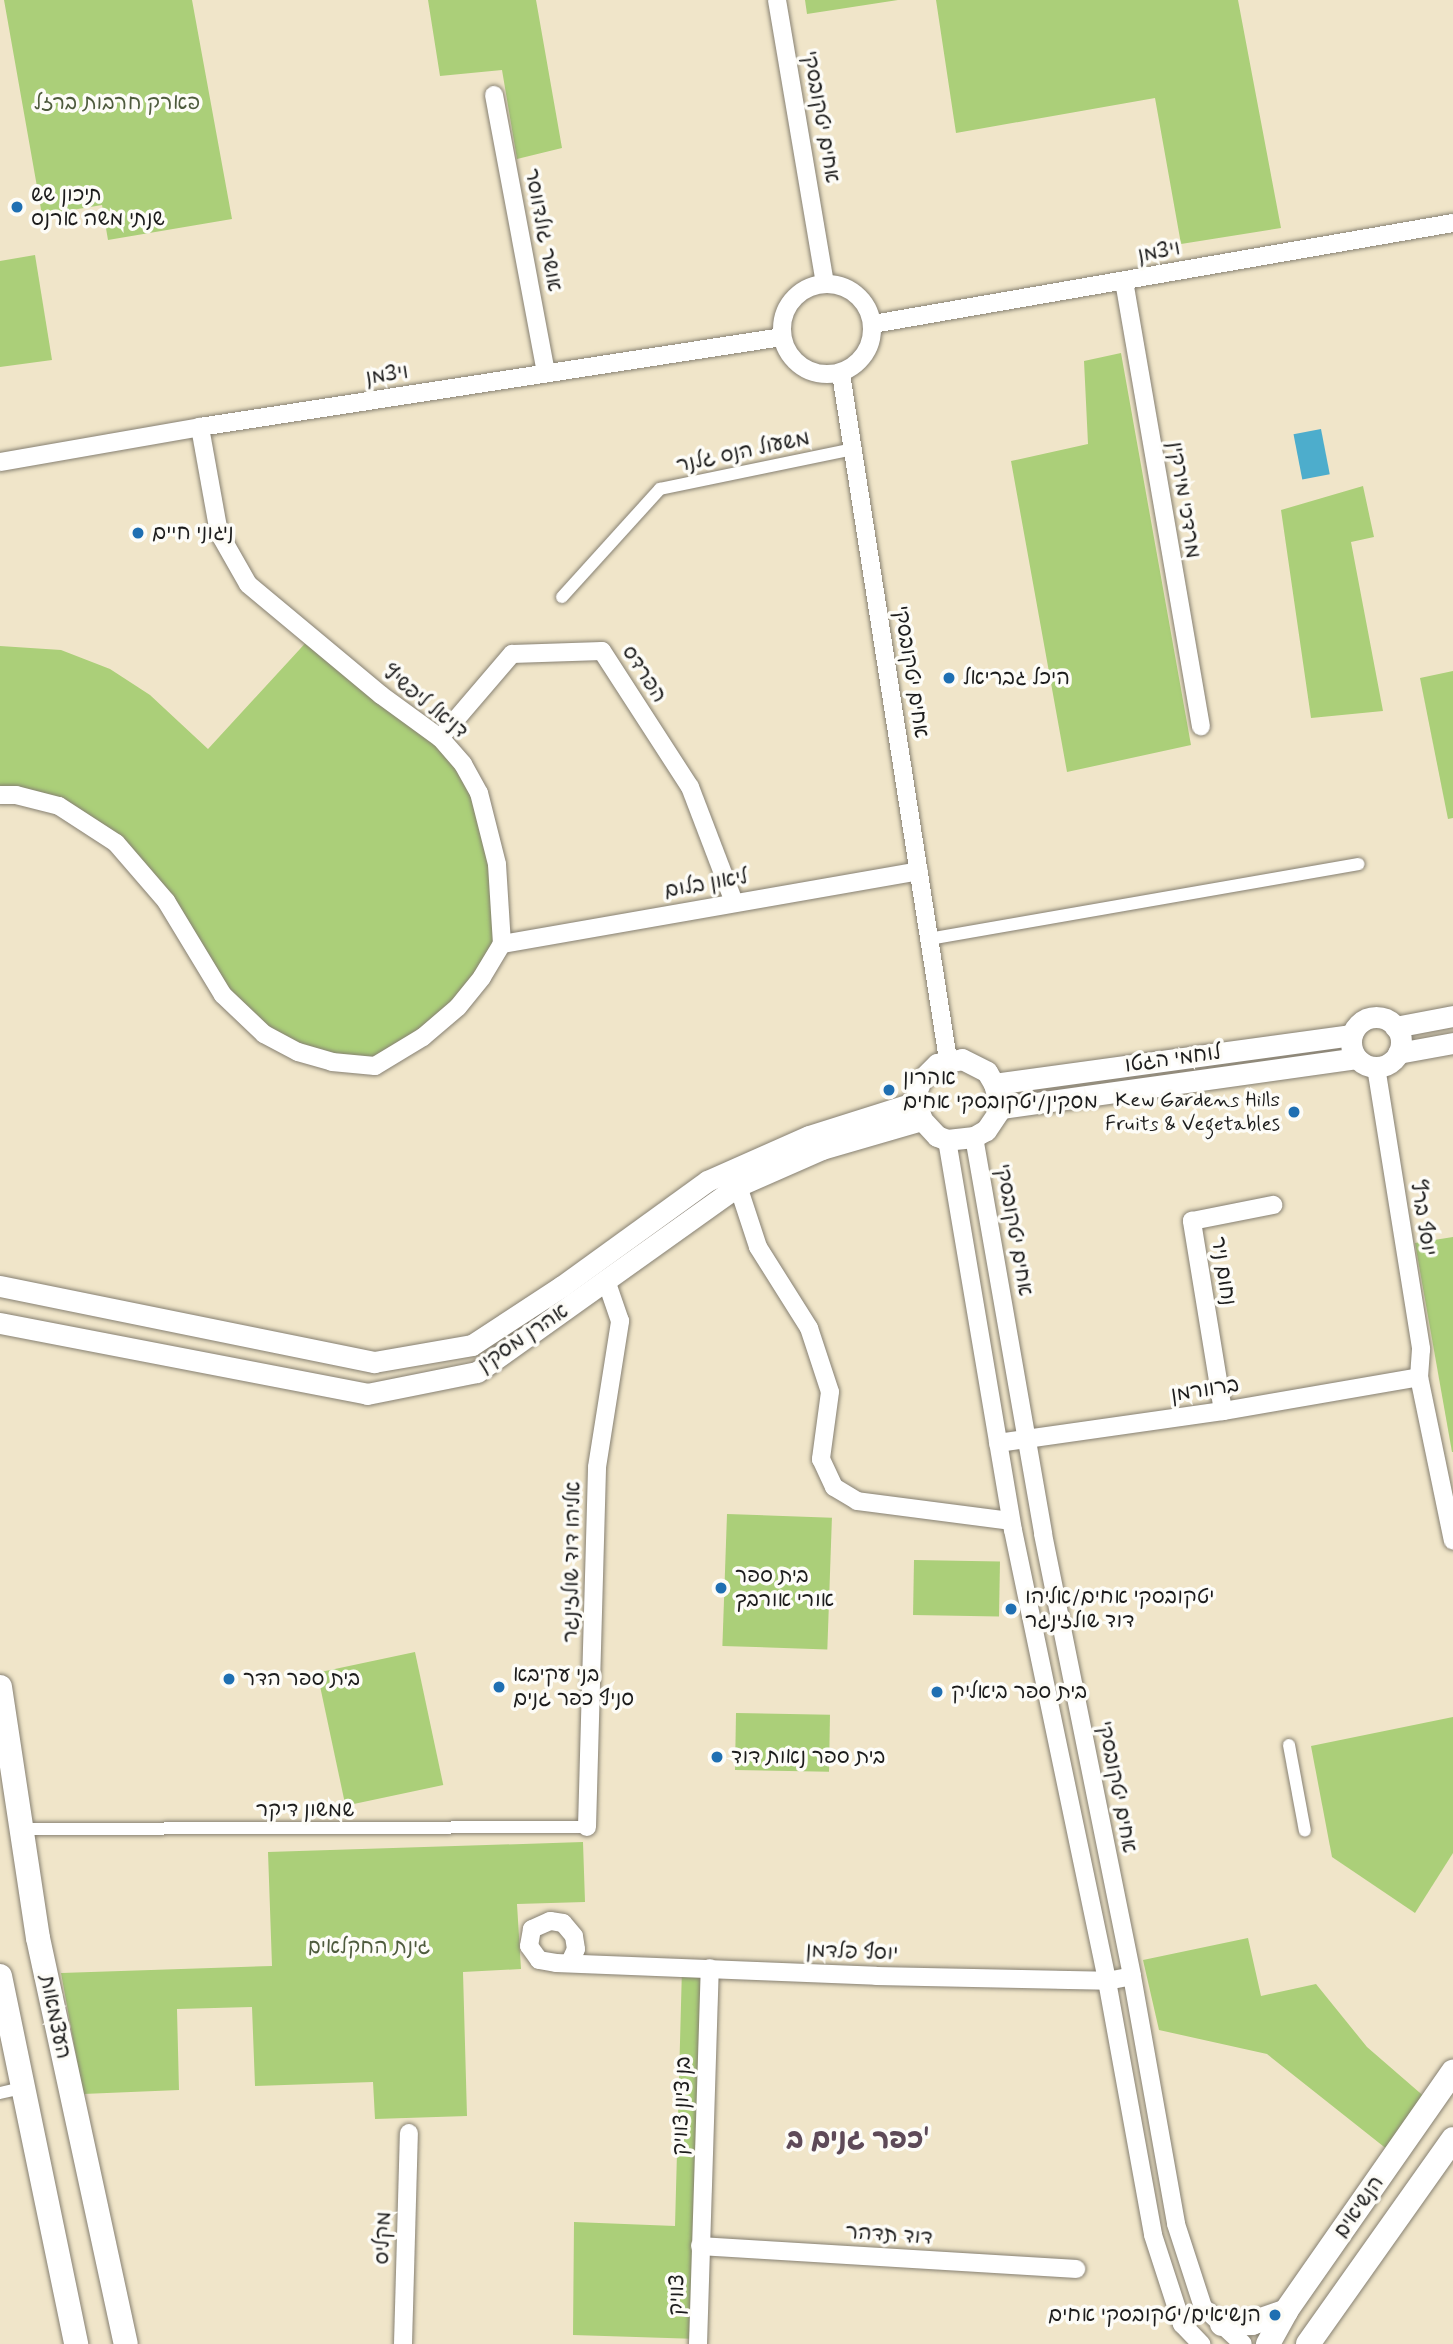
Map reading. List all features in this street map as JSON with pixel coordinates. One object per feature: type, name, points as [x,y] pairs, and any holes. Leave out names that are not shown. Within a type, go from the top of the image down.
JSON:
[{"type":"main road","name":"העצמאות","points":[[0,1688],[38,1938],[126,2344]]},
{"type":"main road","points":[[0,1976],[11,2090],[76,2344]]},
{"type":"main road","name":"הנשיאים","points":[[1268,2344],[1286,2312],[1453,2072]]},
{"type":"main road","name":"הנשיאים","points":[[1308,2344],[1453,2139]]},
{"type":"main road","points":[[1222,2324],[1252,2323],[1286,2312]]},
{"type":"street","name":"אחים יטקובסקי","points":[[777,0],[825,283]]},
{"type":"street","name":"אושר גולדווסר","points":[[494,95],[546,373]]},
{"type":"street","name":"ויצמן","points":[[873,324],[1453,223]]},
{"type":"street","name":"מרדכי מירקין","points":[[1124,282],[1201,726]]},
{"type":"street","points":[[825,283],[845,287],[858,296],[868,309],[873,324],[871,341],[865,355],[860,362],[841,374],[811,373],[797,365],[787,352],[782,337],[783,317],[790,302],[802,291],[825,283]]},
{"type":"street","name":"ויצמן","points":[[0,462],[200,427],[782,337]]},
{"type":"street","name":"אחים יטקובסקי","points":[[841,374],[948,1060]]},
{"type":"street","name":"דניאל ליפשיץ","points":[[200,427],[219,533],[248,584],[381,695],[440,738],[463,764],[479,793],[497,864],[502,904],[502,944]]},
{"type":"street","name":"משעול הנס גלנר","points":[[562,597],[660,489],[853,449]]},
{"type":"street","name":"הפרדס","points":[[440,738],[512,654],[601,651],[690,788],[734,902]]},
{"type":"street","points":[[0,794],[16,794],[59,806],[116,843],[166,901],[223,995],[264,1034],[309,1056],[332,1062],[370,1066],[380,1064],[424,1037],[458,1007],[502,944]]},
{"type":"street","points":[[929,939],[1358,863]]},
{"type":"street","name":"ליאון בלום","points":[[502,944],[919,871]]},
{"type":"street","name":"לוחמי הגטו","points":[[995,1084],[1352,1035],[1360,1023],[1374,1017],[1395,1027],[1453,1016]]},
{"type":"street","points":[[1352,1035],[1352,1051],[1356,1058],[1376,1067],[1387,1065],[1398,1053],[1400,1040],[1395,1027]]},
{"type":"street","points":[[1398,1053],[1453,1043]]},
{"type":"street","name":"לוחמי הגטו","points":[[1000,1108],[1356,1058]]},
{"type":"street","points":[[962,1059],[975,1063],[995,1084],[1000,1108],[986,1130],[974,1138],[947,1140],[937,1136],[919,1111],[921,1080],[928,1071],[948,1060],[962,1059]]},
{"type":"street","name":"יוסף ברץ","points":[[1376,1067],[1421,1349],[1419,1377],[1453,1541]]},
{"type":"street","name":"אהרן מסקין","points":[[0,1322],[368,1394],[477,1372],[738,1186],[919,1111]]},
{"type":"street","name":"אהרן מסקין","points":[[0,1286],[374,1362],[472,1345],[562,1286],[707,1181],[809,1136],[919,1111]]},
{"type":"street","name":"אחים יטקובסקי","points":[[974,1138],[1029,1441],[1043,1534],[1132,1976],[1176,2224],[1203,2307],[1243,2344]]},
{"type":"street","points":[[947,1140],[1011,1521],[1107,1981],[1153,2235],[1182,2324],[1201,2344]]},
{"type":"street","points":[[738,1186],[758,1247],[809,1328],[831,1392],[821,1459],[834,1487],[857,1501],[1011,1521]]},
{"type":"street","name":"נחום ניר","points":[[1223,1411],[1192,1220],[1273,1205]]},
{"type":"street","name":"אליהו דוד שולזינגר","points":[[587,1827],[597,1467],[620,1321],[606,1280]]},
{"type":"street","name":"ברוורמן","points":[[998,1443],[1029,1441],[1223,1411],[1419,1377]]},
{"type":"street","points":[[1289,1745],[1306,1831]]},
{"type":"street","name":"שמשון דיקר","points":[[22,1829],[587,1827]]},
{"type":"street","name":"יוסף פלדמן","points":[[569,1962],[876,1976],[1107,1981],[1132,1976]]},
{"type":"street","name":"בן ציון צוויק","points":[[700,2246],[710,1968]]},
{"type":"street","name":"מקליס","points":[[403,2344],[408,2133]]},
{"type":"street","name":"דוד תדהר","points":[[700,2246],[1076,2269]]},
{"type":"street","name":"צוויק","points":[[698,2344],[700,2246]]},
{"type":"green space","name":"פארק חרבות ברזל","points":[[4,0],[192,0],[232,219],[108,240],[102,205],[42,215]]},
{"type":"green space","points":[[428,0],[536,0],[562,148],[517,159],[502,70],[440,76]]},
{"type":"green space","points":[[805,0],[898,0],[807,14]]},
{"type":"green space","points":[[936,0],[1238,0],[1281,228],[1181,244],[1155,98],[956,133]]},
{"type":"green space","points":[[35,255],[52,360],[0,367],[0,261]]},
{"type":"green space","points":[[1121,353],[1191,745],[1067,772],[1011,461],[1088,444],[1084,361]]},
{"type":"green space","points":[[1363,486],[1374,537],[1351,542],[1383,711],[1311,718],[1281,510]]},
{"type":"green space","points":[[311,637],[440,738],[479,793],[502,944],[482,977],[375,1066],[264,1034],[116,843],[59,806],[0,795],[0,646],[61,650],[110,669],[150,695],[208,749]]},
{"type":"green space","points":[[1453,671],[1453,818],[1448,819],[1420,678]]},
{"type":"green space","points":[[1453,1237],[1453,1452],[1452,1452],[1415,1243]]},
{"type":"green space","points":[[727,1514],[832,1518],[827,1650],[722,1646]]},
{"type":"green space","points":[[914,1560],[1000,1562],[999,1616],[913,1615]]},
{"type":"green space","points":[[415,1652],[443,1785],[345,1806],[317,1673]]},
{"type":"green space","points":[[736,1713],[830,1715],[829,1772],[735,1770]]},
{"type":"green space","points":[[1453,1717],[1453,1853],[1415,1913],[1332,1857],[1311,1746]]},
{"type":"green space","name":"גינת החקלאים","points":[[583,1842],[585,1902],[517,1904],[521,1969],[463,1972],[467,2116],[375,2119],[373,2082],[255,2086],[252,2007],[177,2009],[179,2090],[83,2094],[61,1973],[272,1966],[268,1852]]},
{"type":"green space","points":[[1248,1938],[1261,1996],[1316,1984],[1367,2047],[1427,2099],[1388,2150],[1267,2054],[1159,2030],[1143,1960]]},
{"type":"green space","points":[[682,1968],[710,1968],[699,2339],[573,2335],[574,2222],[675,2226]]},
{"type":"water","points":[[1321,429],[1330,474],[1302,479],[1294,434]]},
{"type":"place","name":"תיכון שש שנתי משה ארנס","points":[[17,207]]},
{"type":"place","name":"ניגוני חיים","points":[[138,533]]},
{"type":"place","name":"היכל גבריאל","points":[[949,678]]},
{"type":"place","name":"אהרון מסקין/יטקובסקי אחים","points":[[889,1090]]},
{"type":"place","name":"Kew Gardens Hills Fruits & Vegetables","points":[[1294,1112]]},
{"type":"place","name":"בית ספר אורי אורבך","points":[[721,1588]]},
{"type":"place","name":"יטקובסקי אחים/אליהו דוד שולזינגר","points":[[1011,1609]]},
{"type":"place","name":"בית ספר הדר","points":[[229,1679]]},
{"type":"place","name":"בני עקיבא סניף כפר גנים","points":[[499,1687]]},
{"type":"place","name":"בית ספר ביאליק","points":[[937,1692]]},
{"type":"place","name":"בית ספר נאות דוד","points":[[717,1757]]},
{"type":"place","name":"הנשיאים/יטקובסקי אחים","points":[[1275,2315]]},
{"type":"district","name":"כפר גנים ב'","points":[[858,2141]]}]
